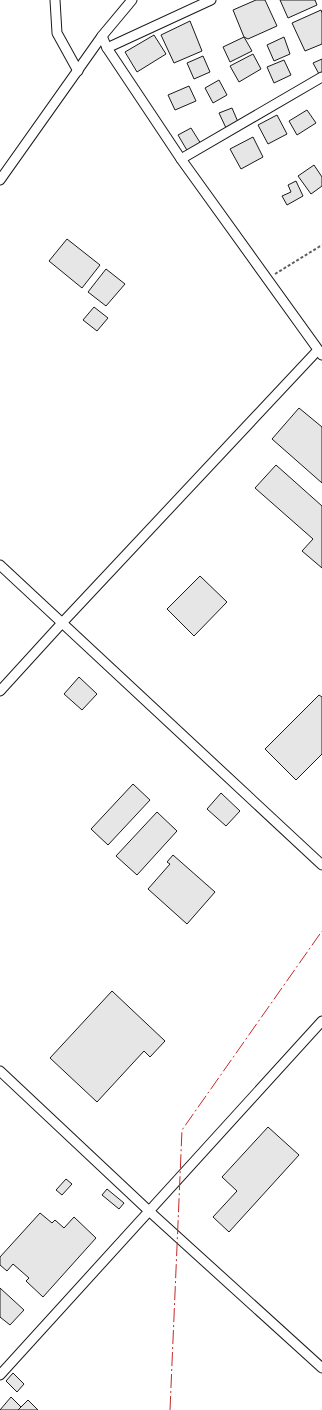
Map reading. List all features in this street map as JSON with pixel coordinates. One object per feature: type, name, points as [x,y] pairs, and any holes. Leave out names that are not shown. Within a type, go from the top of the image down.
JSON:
[{"type":"street","points":[[55,0],[57,32],[78,71]]},
{"type":"street","points":[[0,180],[102,36],[132,0]]},
{"type":"street","points":[[107,48],[211,0]]},
{"type":"street","points":[[0,691],[62,623],[320,352],[181,159],[107,48],[102,36]]},
{"type":"street","points":[[181,159],[322,77]]},
{"type":"street","points":[[0,565],[322,864]]},
{"type":"street","points":[[0,1375],[322,1021]]},
{"type":"street","points":[[0,1072],[149,1211],[322,1368]]},
{"type":"path","points":[[267,279],[322,245]]},
{"type":"building","points":[[256,0],[265,0],[277,26],[248,39],[244,37],[233,10]]},
{"type":"building","points":[[280,0],[315,0],[317,5],[288,18]]},
{"type":"building","points":[[321,10],[322,44],[305,51],[292,23]]},
{"type":"building","points":[[190,21],[202,51],[174,63],[161,35]]},
{"type":"building","points":[[154,35],[166,54],[137,72],[125,52]]},
{"type":"building","points":[[244,37],[252,51],[230,62],[223,47]]},
{"type":"building","points":[[284,37],[290,54],[274,61],[267,45]]},
{"type":"building","points":[[253,54],[261,69],[239,82],[230,66]]},
{"type":"building","points":[[203,56],[210,72],[194,79],[187,63]]},
{"type":"building","points":[[322,59],[322,73],[319,74],[313,63]]},
{"type":"building","points":[[284,60],[291,75],[274,83],[267,67]]},
{"type":"building","points":[[219,80],[227,95],[213,103],[205,88]]},
{"type":"building","points":[[189,86],[196,101],[175,110],[168,95]]},
{"type":"building","points":[[232,108],[238,122],[226,128],[219,113]]},
{"type":"building","points":[[307,110],[316,123],[297,135],[289,121]]},
{"type":"building","points":[[277,115],[287,134],[268,144],[258,125]]},
{"type":"building","points":[[191,128],[201,144],[188,152],[178,135]]},
{"type":"building","points":[[253,137],[263,157],[241,169],[230,149]]},
{"type":"building","points":[[314,165],[322,177],[322,186],[311,194],[298,176]]},
{"type":"building","points":[[296,181],[303,196],[287,205],[282,196],[291,192],[288,185]]},
{"type":"building","points":[[67,239],[100,265],[82,288],[49,261]]},
{"type":"building","points":[[106,269],[125,284],[106,306],[88,292]]},
{"type":"building","points":[[94,307],[108,318],[97,331],[83,320]]},
{"type":"building","points":[[299,408],[322,427],[322,483],[272,439]]},
{"type":"building","points":[[276,465],[322,506],[322,568],[302,551],[313,539],[255,488]]},
{"type":"building","points":[[200,576],[227,602],[194,636],[167,609]]},
{"type":"building","points":[[79,677],[97,694],[82,710],[64,694]]},
{"type":"building","points":[[319,695],[322,697],[322,754],[296,780],[265,749]]},
{"type":"building","points":[[133,784],[150,800],[108,845],[91,829]]},
{"type":"building","points":[[221,793],[240,811],[226,826],[207,809]]},
{"type":"building","points":[[157,812],[177,831],[137,875],[116,856]]},
{"type":"building","points":[[173,855],[215,892],[187,924],[148,889],[170,864],[167,862]]},
{"type":"building","points":[[112,991],[165,1041],[150,1057],[144,1051],[97,1102],[50,1058]]},
{"type":"building","points":[[268,1127],[299,1155],[229,1232],[213,1217],[237,1191],[222,1177]]},
{"type":"building","points":[[66,1179],[72,1184],[62,1195],[56,1190]]},
{"type":"building","points":[[107,1189],[124,1203],[119,1209],[102,1195]]},
{"type":"building","points":[[40,1213],[52,1223],[55,1220],[64,1228],[74,1217],[96,1238],[43,1297],[26,1281],[29,1278],[13,1264],[7,1271],[0,1265],[0,1257]]},
{"type":"building","points":[[0,1288],[24,1310],[10,1325],[0,1317]]},
{"type":"building","points":[[13,1373],[24,1384],[17,1392],[6,1381]]},
{"type":"building","points":[[11,1397],[21,1407],[18,1410],[0,1410]]},
{"type":"building","points":[[28,1400],[38,1410],[18,1410]]},
{"type":"power","points":[[170,1410],[182,1130],[322,931]]}]
